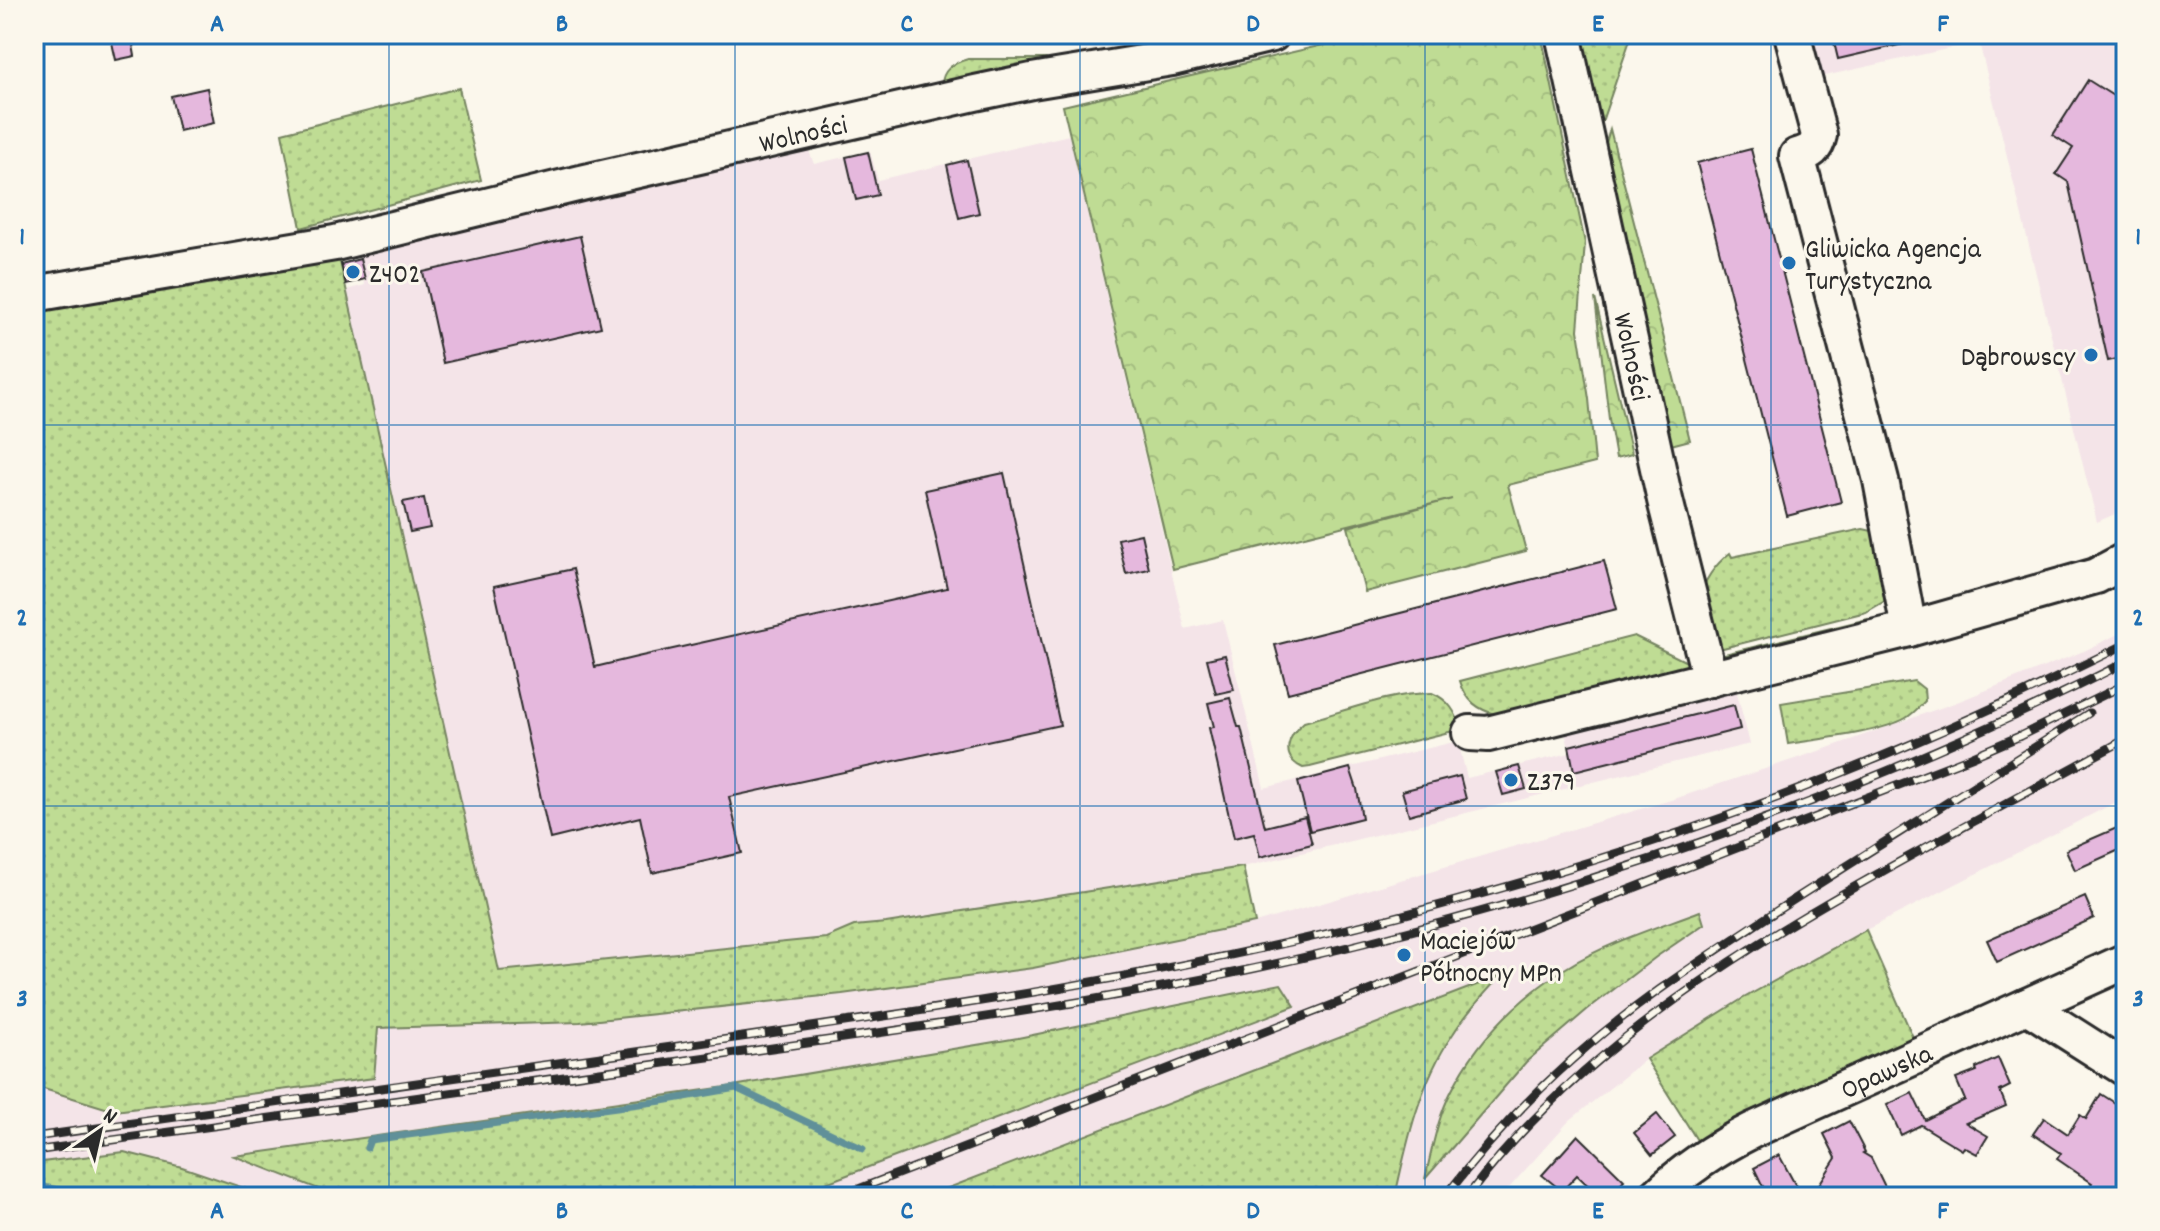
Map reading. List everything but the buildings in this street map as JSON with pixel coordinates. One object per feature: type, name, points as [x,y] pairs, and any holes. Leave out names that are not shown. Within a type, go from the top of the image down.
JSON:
[{"type":"street","name":"Wolności","points":[[34,294],[335,243],[989,90],[1172,58],[1272,34]]},
{"type":"street","name":"Wolności","points":[[1563,34],[1662,484],[1710,679]]},
{"type":"street","points":[[1792,34],[1819,135],[1817,145],[1809,153],[1797,156],[1881,480],[1909,629]]},
{"type":"street","points":[[1470,733],[1488,734],[1909,629],[2084,580],[2126,560]]},
{"type":"street","name":"Opawska","points":[[1656,1197],[1708,1155],[1753,1130],[2126,961]]},
{"type":"street","points":[[2072,985],[2077,1037]]},
{"type":"street","points":[[2027,1006],[2126,1069]]},
{"type":"shaded area","name":"Dąbrowscy","points":[[1810,34],[2126,34],[2126,509],[2097,522],[1979,42],[1820,77]]},
{"type":"shaded area","points":[[1069,135],[1185,629],[1223,620],[1264,788],[1458,741],[1467,778],[1570,753],[1563,723],[1734,681],[1750,744],[1243,867],[854,926],[826,938],[499,971],[346,290],[365,285],[359,253],[794,145],[809,151],[814,164],[870,151],[878,180]]},
{"type":"shaded area","points":[[2126,630],[2126,797],[1866,930],[1742,999],[1646,1059],[1569,1121],[1501,1197],[1395,1197],[1427,1082],[1453,1034],[1498,976],[925,1197],[789,1197],[1294,1006],[1281,984],[1018,1038],[733,1086],[236,1156],[339,1197],[270,1197],[182,1167],[124,1152],[34,1163],[34,1086],[115,1111],[373,1078],[378,1028],[580,1022],[842,994],[1033,968],[1255,923],[1671,800],[1957,702],[2084,651]],"holes":[[[1700,911],[1704,924],[1588,1009],[1526,1062],[1426,1177],[1516,1005],[1567,968],[1624,940]]]},
{"type":"green space","points":[[1124,34],[1180,34],[1140,43]]},
{"type":"green space","points":[[1370,34],[1541,34],[1585,243],[1578,330],[1595,463],[1508,485],[1526,551],[1365,592],[1348,527],[1452,499],[1173,569],[1063,106]]},
{"type":"green space","points":[[1572,34],[1632,34],[1596,139]]},
{"type":"green space","points":[[968,59],[1047,60],[942,87],[949,68]]},
{"type":"green space","points":[[459,88],[481,180],[301,228],[282,133]]},
{"type":"green space","points":[[1610,129],[1690,440],[1667,446],[1605,146]]},
{"type":"green space","points":[[339,257],[499,971],[826,938],[854,926],[1243,867],[1255,923],[1033,968],[842,994],[580,1022],[378,1028],[374,1078],[115,1111],[34,1086],[34,309]]},
{"type":"green space","points":[[1595,298],[1632,454],[1616,458],[1609,419]]},
{"type":"green space","points":[[1863,529],[1877,532],[1895,595],[1866,612],[1715,650],[1703,611],[1702,593],[1711,574],[1730,553],[1732,557]]},
{"type":"green space","points":[[1868,619],[1871,629],[1726,658],[1720,655]]},
{"type":"green space","points":[[1634,636],[1693,665],[1687,670],[1498,715],[1474,704],[1460,681]]},
{"type":"green space","points":[[1914,681],[1924,689],[1925,701],[1906,718],[1865,732],[1788,744],[1781,703]]},
{"type":"green space","points":[[1432,693],[1451,707],[1461,729],[1310,767],[1303,768],[1291,758],[1290,739],[1304,722],[1383,699]]},
{"type":"green space","points":[[1700,911],[1704,924],[1588,1009],[1526,1062],[1425,1179],[1438,1124],[1451,1092],[1473,1055],[1515,1007],[1548,980],[1581,959]]},
{"type":"green space","points":[[1866,930],[1916,1044],[1700,1145],[1646,1059],[1742,999]]},
{"type":"green space","points":[[1500,976],[1458,1026],[1432,1072],[1410,1133],[1395,1197],[925,1197]]},
{"type":"green space","points":[[1281,984],[1295,1006],[789,1197],[339,1197],[234,1156],[733,1086],[1018,1038]]},
{"type":"green space","points":[[124,1152],[182,1167],[270,1197],[34,1197],[34,1163]]},
{"type":"waterway","points":[[367,1148],[370,1140],[662,1101],[736,1088],[863,1149]]},
{"type":"waterway","points":[[34,1185],[92,1197]]},
{"type":"railway","points":[[34,1137],[965,1004],[1155,970],[1343,930],[1557,872],[1794,792],[1937,733],[2126,644]]},
{"type":"railway","points":[[34,1151],[964,1020],[1125,994],[1285,962],[1462,917],[1657,857],[1752,824],[1941,748],[2126,662]]},
{"type":"railway","points":[[838,1197],[1971,757],[2126,684]]},
{"type":"railway","points":[[1445,1197],[1518,1112],[1572,1060],[1629,1012],[1765,918],[2089,713]]},
{"type":"railway","points":[[1467,1197],[1513,1142],[1564,1090],[1618,1043],[1676,999],[1736,958],[1860,884],[2126,739]]},
{"type":"place","name":"Gliwicka Agencja Turystyczna","points":[[1789,263]]},
{"type":"place","name":"Z402","points":[[353,272]]},
{"type":"place","name":"Dąbrowscy","points":[[2091,355]]},
{"type":"place","name":"Z379","points":[[1511,780]]},
{"type":"place","name":"Maciejów Północny MPn","points":[[1404,955]]}]
